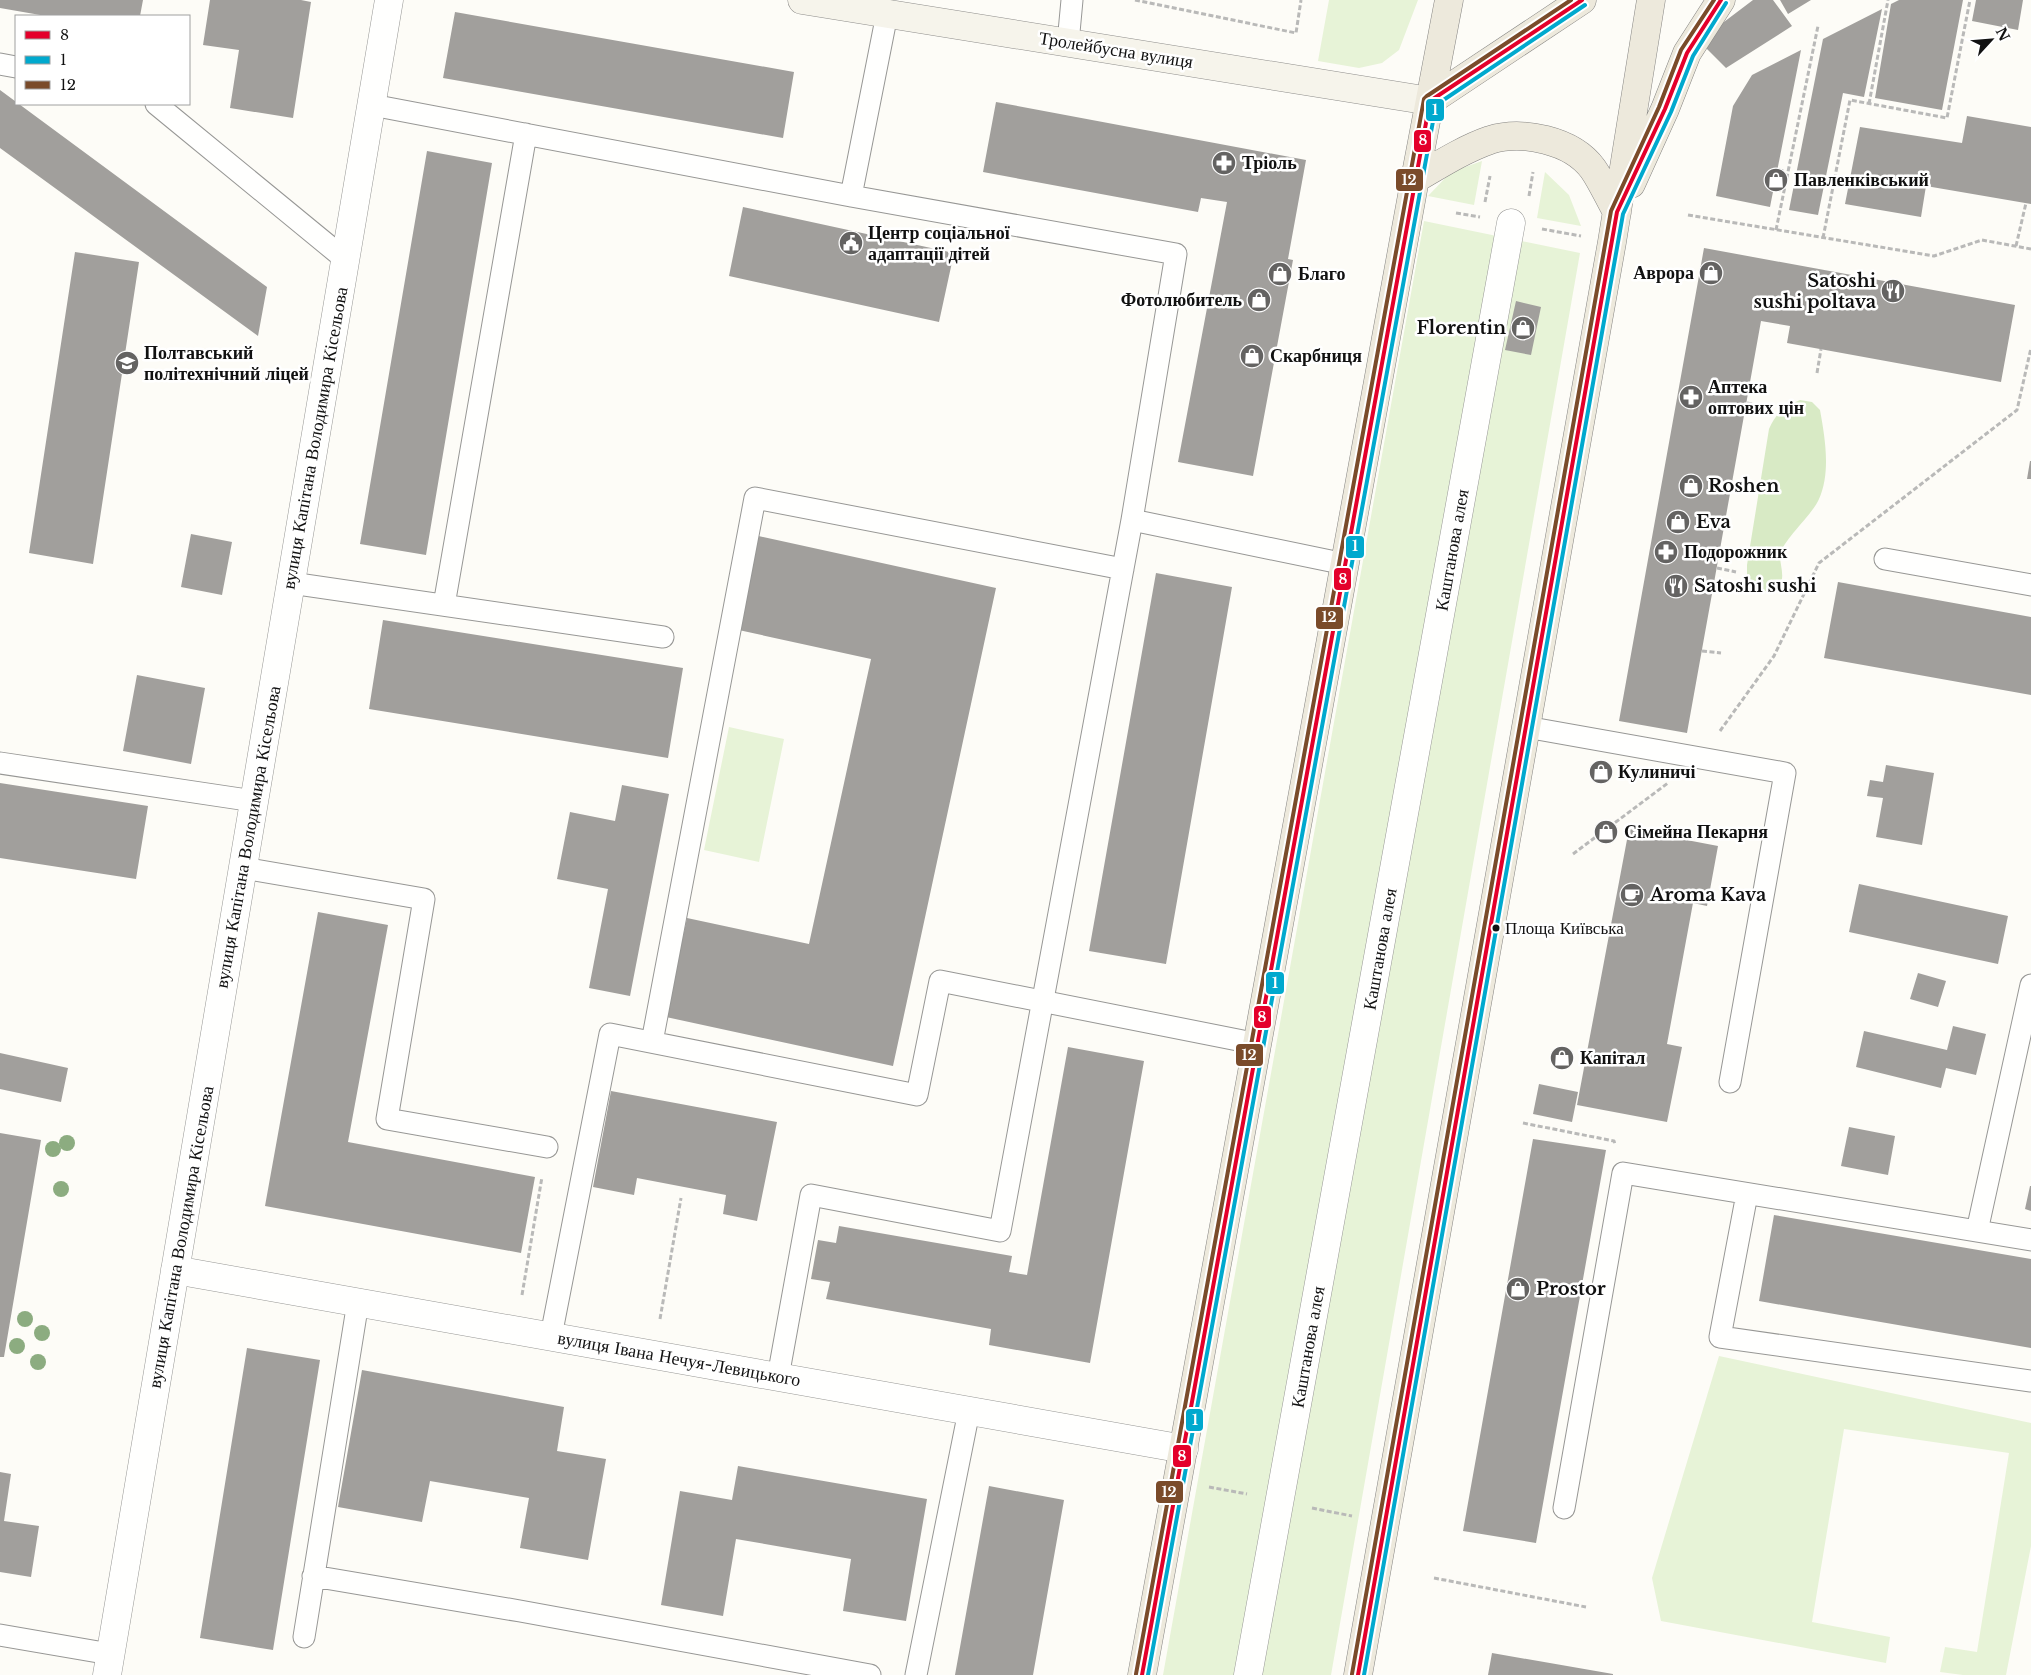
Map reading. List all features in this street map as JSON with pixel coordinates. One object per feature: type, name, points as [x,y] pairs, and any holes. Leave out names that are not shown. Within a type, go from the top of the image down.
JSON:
[{"type":"main road","name":"Тролейбусна вулиця","points":[[802,0],[1430,100]]},
{"type":"main road","points":[[1142,1675],[1414,179],[1449,0]]},
{"type":"main road","points":[[1430,100],[1582,0]]},
{"type":"main road","points":[[1358,1675],[1617,212],[1651,0]]},
{"type":"main road","points":[[1617,212],[1665,110],[1687,52],[1721,0]]},
{"type":"main road","points":[[1414,179],[1455,156],[1491,140],[1518,137],[1546,139],[1570,149],[1592,167],[1617,212]]},
{"type":"street","name":"вулиця Капітана Володимира Кісельова","points":[[109,1665],[389,0]]},
{"type":"street","name":"Каштанова алея","points":[[1248,1675],[1511,223]]},
{"type":"street","name":"вулиця Івана Нечуя-Левицького","points":[[175,1270],[1184,1449]]},
{"type":"lane","points":[[1068,43],[1072,0]]},
{"type":"lane","points":[[851,196],[887,14]]},
{"type":"lane","points":[[0,64],[15,67]]},
{"type":"lane","points":[[157,105],[346,260]]},
{"type":"lane","points":[[372,105],[851,196],[1176,254],[1132,520],[1000,1231],[811,1195],[778,1377]]},
{"type":"lane","points":[[444,605],[526,134]]},
{"type":"lane","points":[[652,1042],[755,498],[1123,569]]},
{"type":"lane","points":[[1132,520],[1345,564]]},
{"type":"lane","points":[[1885,559],[2031,584]]},
{"type":"lane","points":[[291,583],[663,637]]},
{"type":"lane","points":[[1526,727],[1785,772],[1730,1082]]},
{"type":"lane","points":[[0,763],[254,801]]},
{"type":"lane","points":[[243,868],[424,899],[387,1120],[547,1147]]},
{"type":"lane","points":[[551,1336],[610,1034],[917,1095],[940,981],[1258,1044]]},
{"type":"lane","points":[[1977,1230],[2031,985]]},
{"type":"lane","points":[[1564,1508],[1623,1173],[2031,1240]]},
{"type":"lane","points":[[1747,1194],[1720,1337],[2031,1381]]},
{"type":"lane","points":[[304,1637],[358,1302]]},
{"type":"lane","points":[[916,1675],[969,1411]]},
{"type":"lane","points":[[313,1576],[520,1611],[870,1675]]},
{"type":"lane","points":[[0,1635],[109,1665]]},
{"type":"path","points":[[1135,0],[1296,33],[1301,0]]},
{"type":"path","points":[[1869,104],[1888,0]]},
{"type":"path","points":[[1823,238],[1850,100],[1947,118],[1970,0]]},
{"type":"path","points":[[1776,230],[1818,26]]},
{"type":"path","points":[[1525,169],[1534,171],[1529,198]]},
{"type":"path","points":[[1482,217],[1491,171]]},
{"type":"path","points":[[2016,246],[2026,203]]},
{"type":"path","points":[[1688,215],[1934,256],[1982,240],[2031,249]]},
{"type":"path","points":[[1573,854],[1702,757],[1774,656],[1819,563],[2017,410],[2031,348]]},
{"type":"path","points":[[1816,373],[1821,349]]},
{"type":"path","points":[[1747,403],[1765,407]]},
{"type":"path","points":[[1732,486],[1751,488]]},
{"type":"path","points":[[1717,568],[1736,572]]},
{"type":"path","points":[[1702,651],[1721,653]]},
{"type":"path","points":[[1523,1123],[1614,1141],[1623,1173]]},
{"type":"path","points":[[522,1295],[547,1147]]},
{"type":"path","points":[[660,1319],[681,1198]]},
{"type":"path","points":[[1434,1578],[1586,1608]]},
{"type":"green space","points":[[1329,0],[1418,0],[1399,50],[1382,63],[1359,68],[1318,61]]},
{"type":"green space","points":[[1482,161],[1474,205],[1428,196],[1451,172]]},
{"type":"green space","points":[[1545,172],[1569,195],[1581,226],[1537,218]]},
{"type":"green space","points":[[1424,221],[1580,253],[1331,1675],[1163,1675]]},
{"type":"green space","points":[[1800,400],[1812,402],[1820,410],[1826,455],[1823,489],[1815,506],[1782,550],[1780,556],[1782,579],[1764,592],[1747,588],[1747,565],[1769,429],[1781,411]]},
{"type":"green space","points":[[729,727],[784,739],[759,862],[704,850]]},
{"type":"green space","points":[[1719,1356],[2031,1423],[2031,1546],[2006,1675],[1963,1675],[1940,1672],[1945,1647],[1977,1652],[2009,1453],[1844,1429],[1812,1622],[1890,1637],[1886,1663],[1661,1621],[1652,1578]]},
{"type":"building","points":[[0,0],[143,0],[140,15],[40,15],[0,8]]},
{"type":"building","points":[[210,0],[301,0],[311,2],[293,118],[230,108],[239,50],[203,45]]},
{"type":"building","points":[[1753,0],[1773,0],[1792,26],[1726,68],[1706,48],[1716,28]]},
{"type":"building","points":[[1780,0],[1811,0],[1788,14]]},
{"type":"building","points":[[1899,0],[1963,0],[1942,110],[1875,98],[1891,4]]},
{"type":"building","points":[[1976,0],[2023,0],[2018,30],[1972,21]]},
{"type":"building","points":[[1882,9],[1864,97],[1843,93],[1818,215],[1789,210],[1823,39]]},
{"type":"building","points":[[455,12],[794,72],[783,138],[443,78]]},
{"type":"building","points":[[1801,50],[1770,207],[1716,196],[1733,106],[1752,75]]},
{"type":"building","points":[[0,90],[15,101],[15,105],[20,105],[267,287],[258,336],[0,148]]},
{"type":"building","points":[[996,102],[1306,160],[1288,259],[1293,260],[1253,476],[1178,462],[1227,202],[1201,198],[1198,212],[983,172]]},
{"type":"building","points":[[1967,116],[2031,127],[2031,204],[1926,186],[1921,217],[1845,204],[1860,127],[1962,143]]},
{"type":"building","points":[[427,151],[492,163],[426,555],[360,544]]},
{"type":"building","points":[[743,207],[954,253],[939,322],[729,276]]},
{"type":"building","points":[[1704,248],[2015,305],[2001,382],[1787,343],[1790,326],[1761,321],[1687,733],[1619,721]]},
{"type":"building","points":[[75,252],[139,262],[93,564],[29,553]]},
{"type":"building","name":"Florentin","points":[[1516,301],[1541,307],[1531,355],[1505,350]]},
{"type":"building","points":[[2030,461],[2031,479],[2027,479]]},
{"type":"building","points":[[191,534],[232,542],[222,595],[181,587]]},
{"type":"building","points":[[754,535],[996,588],[893,1066],[666,1017],[687,918],[809,944],[871,659],[734,629]]},
{"type":"building","points":[[1156,573],[1232,587],[1166,964],[1089,951]]},
{"type":"building","points":[[1838,582],[2031,617],[2031,695],[1824,658]]},
{"type":"building","points":[[383,620],[683,668],[668,758],[369,709]]},
{"type":"building","points":[[137,675],[205,688],[191,764],[123,751]]},
{"type":"building","points":[[1886,765],[1934,773],[1922,845],[1876,837],[1883,798],[1867,796],[1870,780],[1883,782]]},
{"type":"building","points":[[0,783],[148,806],[136,879],[0,858]]},
{"type":"building","points":[[622,785],[669,794],[630,996],[589,988],[608,889],[557,879],[570,812],[615,821]]},
{"type":"building","points":[[1629,829],[1718,846],[1707,906],[1693,903],[1667,1044],[1682,1047],[1667,1122],[1577,1105]]},
{"type":"building","points":[[1859,884],[2008,916],[1998,964],[1849,932]]},
{"type":"building","points":[[318,912],[388,925],[348,1142],[535,1177],[521,1253],[265,1206]]},
{"type":"building","points":[[1918,973],[1946,981],[1938,1007],[1910,999]]},
{"type":"building","points":[[1953,1026],[1986,1034],[1976,1075],[1946,1068],[1941,1088],[1856,1067],[1864,1031],[1947,1050]]},
{"type":"building","points":[[1068,1047],[1144,1061],[1090,1363],[989,1345],[991,1329],[826,1299],[830,1282],[811,1279],[818,1240],[836,1243],[839,1226],[1012,1256],[1009,1272],[1027,1275]]},
{"type":"building","points":[[0,1053],[68,1068],[61,1102],[0,1089]]},
{"type":"building","points":[[1539,1084],[1578,1092],[1572,1122],[1533,1114]]},
{"type":"building","points":[[611,1091],[777,1122],[757,1221],[723,1214],[726,1195],[637,1178],[634,1195],[593,1187]]},
{"type":"building","points":[[1849,1127],[1895,1136],[1888,1175],[1841,1166]]},
{"type":"building","points":[[0,1133],[41,1140],[4,1357],[0,1357]]},
{"type":"building","points":[[1533,1139],[1606,1150],[1536,1543],[1463,1531]]},
{"type":"building","points":[[2031,1186],[2031,1211],[2025,1209]]},
{"type":"building","points":[[1774,1215],[2031,1259],[2031,1348],[1759,1301]]},
{"type":"building","points":[[247,1348],[320,1360],[273,1650],[200,1638]]},
{"type":"building","points":[[362,1370],[564,1407],[557,1451],[606,1459],[588,1560],[520,1548],[529,1498],[430,1481],[422,1522],[338,1507]]},
{"type":"building","points":[[738,1466],[927,1499],[906,1621],[843,1611],[851,1559],[736,1539],[723,1616],[661,1605],[680,1491],[732,1500]]},
{"type":"building","points":[[0,1472],[11,1474],[4,1521],[39,1526],[31,1577],[0,1572]]},
{"type":"building","points":[[989,1486],[1064,1500],[1033,1675],[955,1675]]},
{"type":"building","points":[[1492,1653],[1613,1674],[1613,1675],[1488,1675]]},
{"type":"transit line","name":"12","points":[[1136,1674],[1424,99],[1571,0]]},
{"type":"transit line","name":"8","points":[[1142,1675],[1430,101],[1582,0]]},
{"type":"transit line","name":"12","points":[[1352,1674],[1611,211],[1659,107],[1681,50],[1714,0]]},
{"type":"transit line","name":"8","points":[[1358,1675],[1617,212],[1665,109],[1687,53],[1721,0]]},
{"type":"transit line","name":"1","points":[[1364,1675],[1623,214],[1671,112],[1693,56],[1726,3]]},
{"type":"transit line","name":"1","points":[[1148,1675],[1436,105],[1585,5]]},
{"type":"place","name":"Тріоль","points":[[1224,163]]},
{"type":"place","name":"Павленківський","points":[[1776,180]]},
{"type":"place","name":"Центр соціальної адаптації дітей","points":[[851,243]]},
{"type":"place","name":"Аврора","points":[[1711,273]]},
{"type":"place","name":"Благо","points":[[1280,274]]},
{"type":"place","name":"Satoshi sushi poltava","points":[[1893,291]]},
{"type":"place","name":"Фотолюбитель","points":[[1259,300]]},
{"type":"place","name":"Florentin","points":[[1523,328]]},
{"type":"place","name":"Скарбниця","points":[[1252,356]]},
{"type":"place","name":"Полтавський політехнічний ліцей","points":[[127,363]]},
{"type":"place","name":"Аптека оптових цін","points":[[1691,397]]},
{"type":"place","name":"Roshen","points":[[1691,486]]},
{"type":"place","name":"Eva","points":[[1678,522]]},
{"type":"place","name":"Подорожник","points":[[1666,552]]},
{"type":"place","name":"Satoshi sushi","points":[[1676,586]]},
{"type":"place","name":"Кулиничі","points":[[1601,772]]},
{"type":"place","name":"Сімейна Пекарня","points":[[1606,832]]},
{"type":"place","name":"Aroma Kava","points":[[1632,895]]},
{"type":"place","name":"Площа Київська","points":[[1496,928]]},
{"type":"place","name":"Капітал","points":[[1562,1058]]},
{"type":"place","name":"Prostor","points":[[1518,1289]]}]
